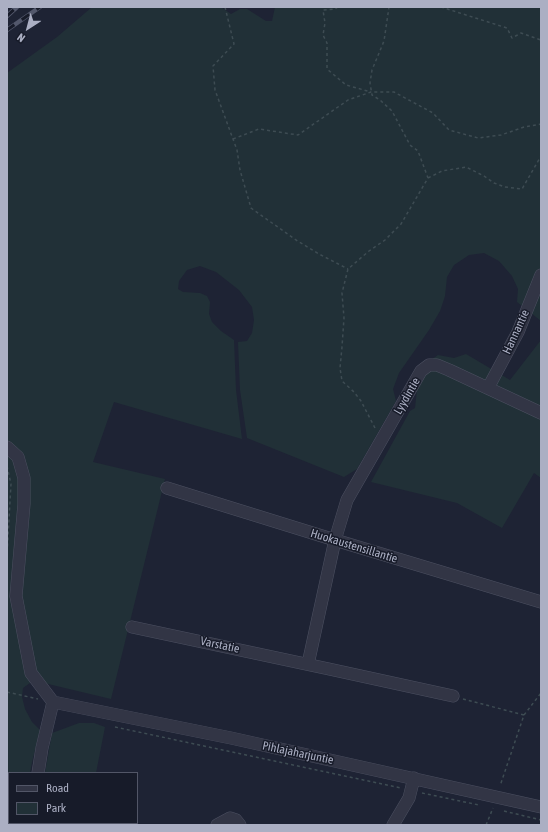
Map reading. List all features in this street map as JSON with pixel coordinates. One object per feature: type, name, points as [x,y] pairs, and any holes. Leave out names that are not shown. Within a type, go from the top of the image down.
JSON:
[{"type":"street","name":"Hannantie","points":[[488,388],[518,332],[541,275]]},
{"type":"street","name":"Lyydintie","points":[[335,540],[347,500],[421,371],[429,365],[436,365],[449,370],[541,413]]},
{"type":"street","points":[[7,447],[18,457],[24,478],[24,504],[16,596],[31,673],[53,702],[42,748],[38,772]]},
{"type":"street","name":"Huokaustensillantie","points":[[167,488],[541,602]]},
{"type":"street","points":[[308,664],[335,540]]},
{"type":"street","name":"Varstatie","points":[[132,627],[453,696]]},
{"type":"street","name":"Pihlajaharjuntie","points":[[53,702],[232,738],[541,807]]},
{"type":"street","points":[[393,825],[409,798],[414,778]]},
{"type":"street","points":[[217,825],[230,818],[236,820],[240,825]]},
{"type":"path","points":[[225,7],[234,44],[213,66],[215,90],[234,139],[250,208],[296,240],[348,269]]},
{"type":"path","points":[[338,7],[335,9],[322,10],[325,23],[324,35],[328,43],[328,69],[346,85],[371,92],[394,92],[433,113],[449,130],[478,138],[501,135],[524,127],[541,124]]},
{"type":"path","points":[[389,7],[384,40],[372,70],[370,83],[371,92],[372,95],[392,111],[410,144],[418,151],[428,178]]},
{"type":"path","points":[[441,7],[507,28],[512,38],[521,33],[541,40]]},
{"type":"path","points":[[234,139],[259,129],[298,135],[348,100],[371,92]]},
{"type":"path","points":[[381,440],[361,401],[342,381],[340,368],[344,318],[342,293],[348,269],[369,251],[385,240],[402,224],[428,178],[442,171],[466,167],[494,183],[505,187],[522,189],[541,156]]},
{"type":"path","points":[[7,466],[11,484],[7,555]]},
{"type":"path","points":[[7,692],[53,702]]},
{"type":"path","points":[[499,788],[524,715],[541,693]]},
{"type":"path","points":[[453,696],[524,715]]},
{"type":"path","points":[[411,791],[485,807]]},
{"type":"path","points":[[486,825],[493,808]]},
{"type":"path","points":[[499,810],[541,820]]},
{"type":"green space","points":[[92,7],[221,7],[231,14],[240,9],[247,9],[266,21],[272,21],[275,7],[541,7],[541,321],[517,302],[518,289],[512,276],[499,261],[484,253],[469,255],[454,265],[447,277],[445,296],[440,311],[429,330],[399,373],[393,389],[396,401],[357,469],[344,477],[247,438],[240,390],[238,342],[247,341],[252,333],[254,320],[252,307],[239,290],[216,272],[200,266],[187,270],[179,281],[178,289],[183,292],[200,293],[207,296],[210,302],[209,314],[212,322],[221,331],[234,340],[236,390],[242,439],[114,402],[93,462],[165,479],[111,699],[44,683],[30,683],[23,688],[22,697],[25,709],[32,722],[40,730],[30,772],[8,772],[8,824],[31,825],[7,825],[7,73],[57,37]]},
{"type":"green space","points":[[541,340],[541,478],[534,473],[502,528],[457,503],[371,482],[410,411],[415,408],[418,381],[431,360],[438,355],[454,358],[466,354],[510,380]]},
{"type":"green space","points":[[79,723],[94,723],[105,727],[96,772],[45,772],[52,733]]},
{"type":"green space","points":[[130,824],[133,825],[44,825]]},
{"type":"railway","points":[[7,16],[17,7]]},
{"type":"railway","points":[[7,30],[40,7]]}]
